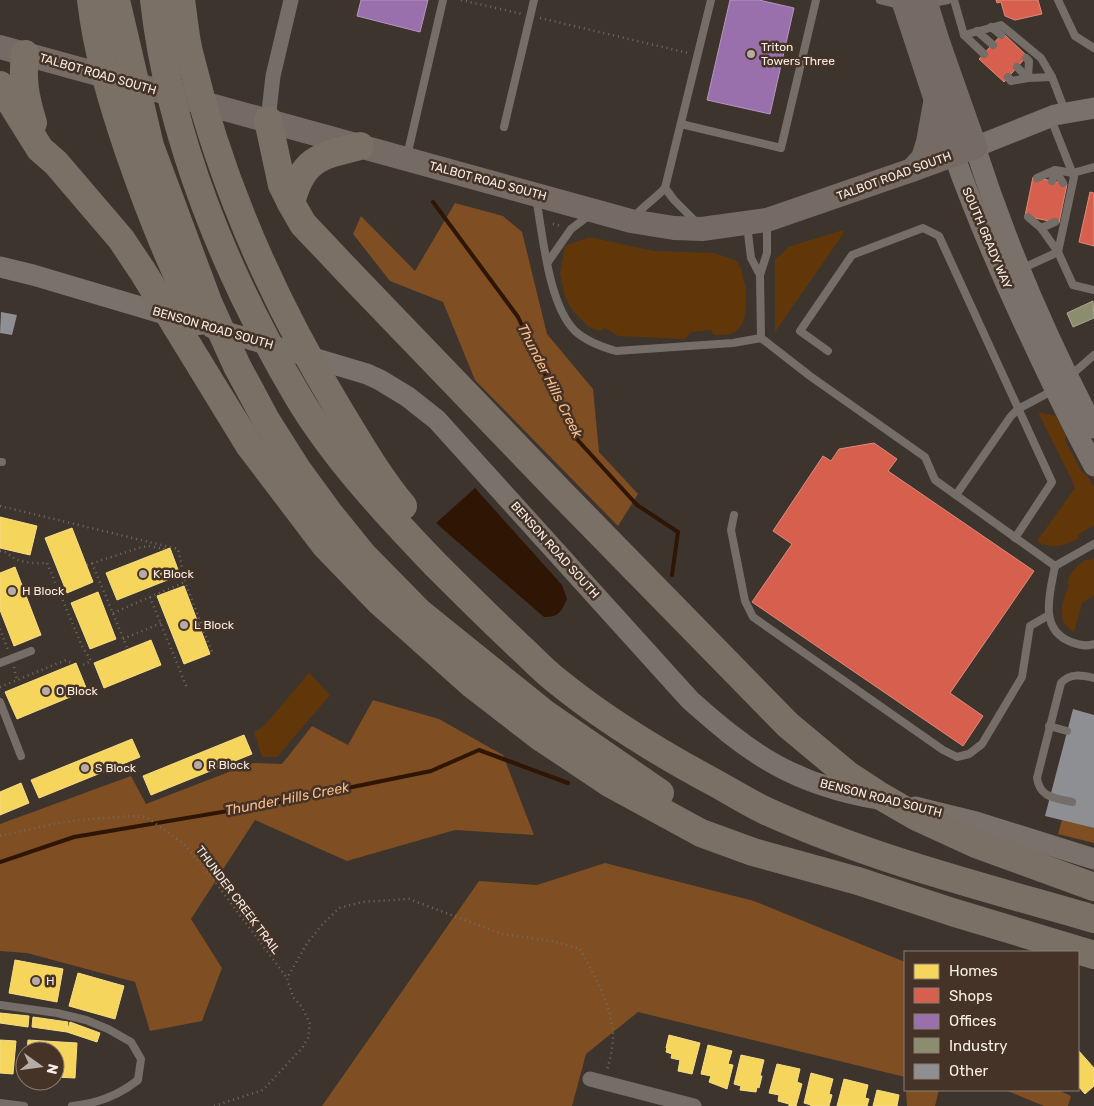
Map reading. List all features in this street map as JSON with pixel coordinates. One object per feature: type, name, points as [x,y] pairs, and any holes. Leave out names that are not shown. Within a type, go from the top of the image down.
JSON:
[{"type":"highway","points":[[91,0],[94,28],[119,126],[156,226],[192,306],[233,380],[266,420]]},
{"type":"highway","points":[[145,0],[149,18],[158,36]]},
{"type":"highway","points":[[154,0],[158,36],[177,120],[218,241],[298,397],[341,458],[377,502],[474,604],[555,680],[594,709],[678,763],[763,810],[885,857],[974,885],[1094,919]]},
{"type":"highway","points":[[181,0],[190,56],[218,153],[239,209],[290,322],[324,385],[368,458],[396,497],[465,577],[514,626],[555,680]]},
{"type":"highway","points":[[118,8],[150,146],[208,302],[237,366],[266,420],[297,469],[329,513],[363,555],[420,613],[508,686],[544,713],[650,787],[705,817],[764,846],[858,881],[1094,955]]},
{"type":"highway","points":[[12,50],[22,74],[24,94],[33,125],[56,163]]},
{"type":"highway","points":[[0,85],[40,148],[56,163],[121,239],[249,445],[284,494],[325,545],[379,601],[473,685],[539,736],[619,789],[702,833],[753,852],[858,881]]},
{"type":"highway","points":[[268,120],[282,185],[303,224],[768,706],[838,768],[902,809],[976,844],[1094,887]]},
{"type":"highway","points":[[291,203],[296,183],[309,164],[331,153],[360,146]]},
{"type":"main road","name":"SOUTH GRADY WAY","points":[[919,2],[936,99],[965,151]]},
{"type":"main road","name":"SOUTH GRADY WAY","points":[[919,2],[938,42],[965,151]]},
{"type":"main road","name":"TALBOT ROAD SOUTH","points":[[12,50],[595,211],[674,228],[702,229],[757,222],[965,151]]},
{"type":"main road","points":[[912,170],[923,158],[936,99]]},
{"type":"street","points":[[268,120],[273,76],[290,0]]},
{"type":"street","points":[[965,151],[1058,115],[1094,108]]},
{"type":"street","name":"SOUTH GRADY WAY","points":[[965,151],[987,184],[1034,303],[1061,383],[1094,466]]},
{"type":"street","name":"SOUTH GRADY WAY","points":[[965,151],[970,200],[996,264],[1061,383],[1094,428]]},
{"type":"street","name":"BENSON ROAD SOUTH","points":[[0,267],[351,368],[395,388],[437,420],[690,700],[751,749],[776,765],[835,789],[976,822],[1094,858]]},
{"type":"street","points":[[597,1081],[694,1106]]},
{"type":"lane","points":[[406,159],[443,0]]},
{"type":"lane","points":[[504,127],[534,0]]},
{"type":"lane","points":[[631,220],[642,206],[654,199],[665,188],[711,0]]},
{"type":"lane","points":[[680,124],[781,148],[816,0]]},
{"type":"lane","points":[[880,0],[919,2]]},
{"type":"lane","points":[[954,0],[964,35],[984,54]]},
{"type":"lane","points":[[1058,0],[1075,36],[1094,48]]},
{"type":"lane","points":[[964,35],[1001,25],[1041,58],[1052,77],[1058,115],[1074,177],[1058,252]]},
{"type":"lane","points":[[991,27],[1001,35]]},
{"type":"lane","points":[[977,31],[993,45]]},
{"type":"lane","points":[[1026,58],[1029,61],[1028,78]]},
{"type":"lane","points":[[1017,67],[1028,78]]},
{"type":"lane","points":[[1008,77],[1011,81],[1052,77]]},
{"type":"lane","points":[[1037,178],[1054,170],[1073,173],[1094,167]]},
{"type":"lane","points":[[1052,181],[1054,170]]},
{"type":"lane","points":[[1054,170],[1064,184]]},
{"type":"lane","points":[[665,188],[672,198],[702,229]]},
{"type":"lane","points":[[535,194],[552,289],[562,314],[575,331],[598,346],[616,350],[733,344],[760,338],[810,376],[925,457],[935,480],[1054,566]]},
{"type":"lane","points":[[548,262],[571,229],[595,211]]},
{"type":"lane","points":[[1028,217],[1042,224],[1058,252],[1073,285],[1094,290]]},
{"type":"lane","points":[[757,222],[751,258],[760,275]]},
{"type":"lane","points":[[757,222],[767,253],[760,275],[760,338]]},
{"type":"lane","points":[[1042,224],[1055,222]]},
{"type":"lane","points":[[828,351],[800,331],[852,256],[923,228],[939,236],[1052,482],[1015,538]]},
{"type":"lane","points":[[1021,270],[1058,252]]},
{"type":"lane","points":[[956,495],[1011,416],[1018,409],[1061,383],[1094,355]]},
{"type":"lane","points":[[734,514],[731,530],[745,601],[753,618],[943,750],[957,756],[969,754],[982,744],[1022,678],[1030,626],[1049,615]]},
{"type":"lane","points":[[1054,566],[1094,544]]},
{"type":"lane","points":[[1054,566],[1047,605],[1050,622],[1062,639],[1080,645],[1089,646],[1094,644]]},
{"type":"lane","points":[[0,663],[31,651]]},
{"type":"lane","points":[[1072,802],[1045,794],[1038,785],[1037,778],[1057,692],[1061,683],[1066,678],[1074,675],[1094,678]]},
{"type":"lane","points":[[0,702],[21,756]]},
{"type":"lane","points":[[1049,726],[1067,731]]},
{"type":"lane","points":[[0,1005],[57,1013],[86,1020],[108,1029],[131,1042],[141,1059],[138,1080],[126,1090],[86,1105],[72,1106]]},
{"type":"lane","points":[[0,1103],[24,1106]]},
{"type":"path","points":[[461,0],[698,55]]},
{"type":"path","points":[[553,224],[565,227]]},
{"type":"path","points":[[0,506],[178,549],[185,582],[212,652]]},
{"type":"path","points":[[86,565],[142,547],[150,546],[164,549],[165,545]]},
{"type":"path","points":[[0,551],[5,551],[17,560],[39,564],[46,563],[82,646],[92,662],[80,666]]},
{"type":"path","points":[[92,563],[128,650]]},
{"type":"path","points":[[113,613],[185,582]]},
{"type":"path","points":[[150,597],[187,688]]},
{"type":"path","points":[[123,639],[161,624]]},
{"type":"path","points":[[0,687],[66,660],[73,664]]},
{"type":"path","name":"THUNDER CREEK TRAIL","points":[[0,836],[80,820],[130,816],[146,818],[183,843],[216,883],[287,978],[293,997],[302,1007],[310,1024],[308,1038],[302,1048],[263,1090],[214,1106]]},
{"type":"path","points":[[287,978],[308,942],[322,925],[339,908],[362,902],[409,899],[502,934],[552,941],[580,949],[599,984],[612,1025],[611,1053],[597,1081]]},
{"type":"shaded area","points":[[455,203],[503,216],[522,232],[547,334],[593,389],[599,452],[638,494],[618,526],[475,380],[443,302],[390,281],[353,234],[361,216],[415,271]]},
{"type":"shaded area","points":[[843,230],[843,234],[775,332],[775,259],[788,247]]},
{"type":"shaded area","points":[[589,237],[654,251],[715,253],[737,261],[742,271],[744,284],[746,285],[744,320],[734,332],[726,335],[714,335],[711,330],[691,332],[685,339],[618,336],[605,328],[599,331],[589,327],[573,311],[565,297],[560,274],[565,246]]},
{"type":"shaded area","points":[[1038,412],[1056,416],[1066,436],[1065,441],[1082,472],[1087,475],[1094,487],[1094,525],[1078,535],[1079,538],[1058,546],[1048,546],[1037,541],[1075,488]]},
{"type":"shaded area","points":[[475,488],[562,585],[567,599],[556,615],[544,617],[436,523]]},
{"type":"shaded area","points":[[1094,558],[1094,595],[1082,603],[1074,632],[1064,623],[1062,617],[1062,605],[1069,585],[1067,582],[1072,572],[1080,564]]},
{"type":"shaded area","points":[[309,673],[330,695],[277,757],[262,757],[254,732],[264,726]]},
{"type":"shaded area","points":[[373,700],[439,719],[503,755],[534,835],[455,830],[347,861],[255,820],[191,919],[222,968],[202,1021],[150,1031],[135,982],[27,953],[0,951],[0,824],[131,776],[146,804],[252,763],[282,764],[312,726],[348,745]]},
{"type":"shaded area","points":[[1062,820],[1094,828],[1094,843],[1058,834]]},
{"type":"shaded area","points":[[605,863],[754,901],[904,962],[904,1077],[638,1012],[586,1054],[572,1106],[322,1106],[479,881],[537,885]]},
{"type":"shaded area","points":[[906,1091],[939,1091],[935,1106],[907,1106]]},
{"type":"shaded area","points":[[1007,1091],[1060,1091],[1071,1096],[1068,1106],[1044,1106]]},
{"type":"building: Homes","points":[[0,517],[37,526],[30,555],[0,548]]},
{"type":"building: Homes","points":[[72,528],[93,582],[67,593],[45,538]]},
{"type":"building: Homes","name":"K Block","points":[[170,548],[180,575],[117,600],[106,573]]},
{"type":"building: Homes","name":"H Block","points":[[15,567],[41,635],[14,646],[0,610],[0,573]]},
{"type":"building: Homes","name":"L Block","points":[[184,586],[210,654],[184,664],[157,596]]},
{"type":"building: Homes","points":[[98,592],[116,639],[90,649],[71,603]]},
{"type":"building: Homes","points":[[151,640],[161,665],[104,688],[94,663]]},
{"type":"building: Homes","name":"O Block","points":[[76,663],[87,690],[17,719],[5,692]]},
{"type":"building: Homes","name":"R Block","points":[[244,735],[252,754],[151,795],[143,776]]},
{"type":"building: Homes","name":"S Block","points":[[132,739],[140,757],[39,798],[31,780]]},
{"type":"building: Homes","points":[[21,783],[29,803],[0,815],[0,792]]},
{"type":"building: Homes","name":"H","points":[[15,960],[63,969],[57,1002],[9,993]]},
{"type":"building: Homes","points":[[78,973],[124,986],[115,1019],[69,1006]]},
{"type":"building: Homes","points":[[0,1013],[29,1016],[28,1027],[0,1023]]},
{"type":"building: Homes","points":[[33,1017],[68,1022],[67,1032],[32,1027]]},
{"type":"building: Homes","points":[[70,1022],[100,1033],[97,1042],[67,1032]]},
{"type":"building: Homes","points":[[669,1035],[700,1043],[692,1074],[678,1071],[680,1060],[671,1058],[672,1054],[666,1052]]},
{"type":"building: Homes","points":[[0,1040],[16,1041],[13,1074],[0,1073]]},
{"type":"building: Homes","points":[[65,1042],[77,1043],[75,1078],[65,1078]]},
{"type":"building: Homes","points":[[708,1045],[732,1051],[728,1064],[733,1065],[727,1089],[709,1082],[711,1076],[701,1074]]},
{"type":"building: Homes","points":[[1079,1051],[1094,1068],[1094,1086],[1085,1094],[1079,1087]]},
{"type":"building: Homes","points":[[741,1055],[764,1060],[759,1088],[757,1087],[756,1092],[740,1090],[741,1086],[734,1084]]},
{"type":"building: Homes","points":[[777,1064],[800,1069],[797,1082],[802,1084],[796,1106],[789,1106],[789,1104],[778,1101],[779,1095],[769,1093]]},
{"type":"building: Homes","points":[[811,1073],[833,1079],[829,1094],[832,1095],[829,1106],[810,1106],[804,1103]]},
{"type":"building: Homes","points":[[844,1079],[868,1085],[865,1098],[869,1099],[867,1106],[837,1106]]},
{"type":"building: Homes","points":[[877,1090],[899,1095],[897,1106],[873,1106]]},
{"type":"building: Shops","points":[[996,0],[1038,0],[1042,14],[1015,20],[1005,16],[1001,2],[997,3]]},
{"type":"building: Shops","points":[[1003,33],[1027,56],[1004,82],[979,59]]},
{"type":"building: Shops","points":[[1033,177],[1067,184],[1059,223],[1025,216]]},
{"type":"building: Shops","points":[[1090,192],[1094,193],[1094,246],[1079,242]]},
{"type":"building: Shops","points":[[874,443],[897,459],[888,471],[1034,571],[950,693],[983,716],[963,746],[752,602],[792,544],[773,531],[823,456],[831,461],[839,449]]},
{"type":"building: Offices","points":[[361,0],[428,0],[420,32],[357,16]]},
{"type":"building: Offices","name":"Triton Towers Three","points":[[730,0],[759,0],[794,8],[770,114],[707,100]]},
{"type":"building: Industry","points":[[1093,301],[1094,318],[1073,327],[1067,313]]},
{"type":"building: Other","points":[[1,312],[17,315],[12,335],[0,333]]},
{"type":"building: Other","points":[[1073,709],[1094,715],[1094,828],[1045,816]]},
{"type":"waterway","name":"Thunder Hills Creek","points":[[433,202],[518,317],[574,436],[637,505],[678,532],[672,575]]},
{"type":"waterway","name":"Thunder Hills Creek","points":[[0,862],[74,837],[269,804],[431,771],[479,750],[568,783]]},
{"type":"place","name":"Triton Towers Three","points":[[751,54]]},
{"type":"place","name":"K Block","points":[[143,574]]},
{"type":"place","name":"H Block","points":[[12,591]]},
{"type":"place","name":"L Block","points":[[184,625]]},
{"type":"place","name":"O Block","points":[[46,691]]},
{"type":"place","name":"R Block","points":[[198,765]]},
{"type":"place","name":"S Block","points":[[85,768]]},
{"type":"place","name":"H","points":[[36,981]]}]
